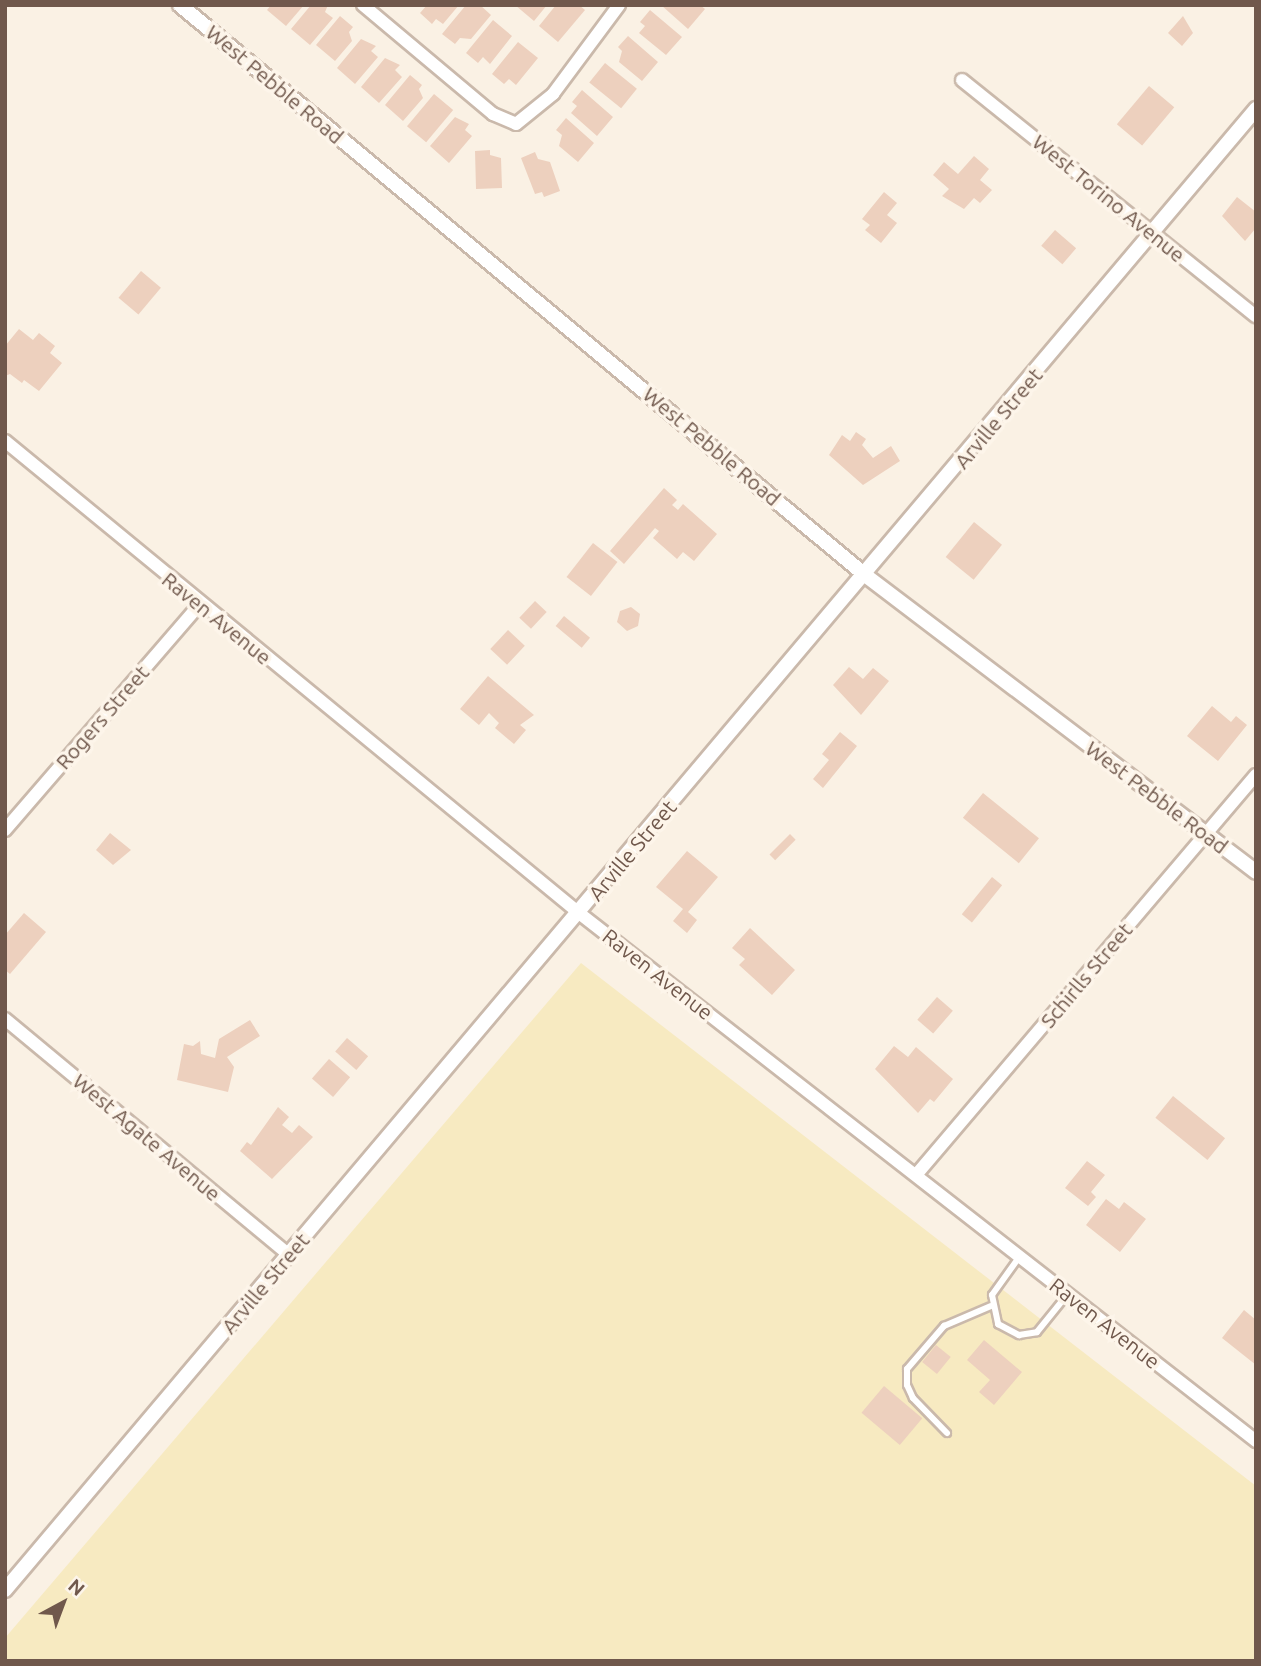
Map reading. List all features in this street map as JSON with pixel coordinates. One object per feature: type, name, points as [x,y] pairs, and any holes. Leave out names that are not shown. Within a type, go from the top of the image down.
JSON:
[{"type":"street","name":"West Pebble Road","points":[[180,5],[864,575],[1256,872]]},
{"type":"street","points":[[363,5],[493,114],[516,124],[553,94],[619,5]]},
{"type":"street","name":"West Torino Avenue","points":[[962,80],[1256,316]]},
{"type":"street","name":"Arville Street","points":[[5,1590],[1256,109]]},
{"type":"street","name":"Raven Avenue","points":[[5,442],[199,605],[579,913],[1256,1441]]},
{"type":"street","name":"Rogers Street","points":[[5,830],[199,605]]},
{"type":"street","name":"Schirlls Street","points":[[916,1175],[1256,775]]},
{"type":"street","name":"West Agate Avenue","points":[[5,1019],[289,1255]]},
{"type":"lane","points":[[1020,1256],[994,1289],[991,1307],[998,1324],[1007,1331],[1028,1335],[1044,1326],[1068,1294]]},
{"type":"lane","points":[[947,1433],[913,1398],[907,1385],[907,1369],[944,1326],[991,1307]]},
{"type":"sand","points":[[581,963],[1256,1486],[1256,1661],[5,1661],[5,1638]]},
{"type":"building","points":[[271,5],[304,5],[286,26],[267,10]]},
{"type":"building","points":[[311,5],[328,5],[325,12],[333,18],[310,45],[291,29]]},
{"type":"building","points":[[427,5],[459,5],[443,24],[436,19],[432,24],[420,13]]},
{"type":"building","points":[[466,5],[480,5],[491,15],[471,39],[460,38],[455,44],[442,34]]},
{"type":"building","points":[[515,5],[547,5],[534,21]]},
{"type":"building","points":[[556,5],[579,5],[585,10],[558,42],[539,26]]},
{"type":"building","points":[[661,5],[700,5],[705,9],[688,29]]},
{"type":"building","points":[[650,10],[682,37],[666,55],[639,33],[645,26],[640,22]]},
{"type":"building","points":[[340,16],[353,27],[349,32],[352,41],[335,61],[316,45]]},
{"type":"building","points":[[1183,16],[1193,33],[1182,46],[1168,33]]},
{"type":"building","points":[[493,20],[512,36],[490,64],[483,57],[478,63],[466,53]]},
{"type":"building","points":[[628,36],[658,62],[642,81],[619,62],[622,51],[618,47]]},
{"type":"building","points":[[361,39],[376,46],[371,51],[378,57],[355,84],[337,68]]},
{"type":"building","points":[[518,42],[538,58],[516,85],[509,79],[504,84],[492,74]]},
{"type":"building","points":[[385,58],[400,65],[395,70],[402,77],[379,103],[361,87]]},
{"type":"building","points":[[605,63],[637,89],[621,108],[589,82]]},
{"type":"building","points":[[410,75],[422,85],[419,89],[423,98],[403,121],[385,105]]},
{"type":"building","points":[[1149,86],[1174,107],[1142,146],[1117,124]]},
{"type":"building","points":[[582,90],[613,117],[597,136],[571,113],[577,106],[572,102]]},
{"type":"building","points":[[434,94],[453,110],[426,142],[407,126]]},
{"type":"building","points":[[455,117],[469,124],[465,130],[472,136],[449,163],[430,146]]},
{"type":"building","points":[[566,118],[594,143],[578,162],[559,146],[562,135],[556,130]]},
{"type":"building","points":[[490,150],[490,155],[501,158],[502,188],[476,189],[475,151]]},
{"type":"building","points":[[535,152],[538,159],[550,162],[560,191],[544,197],[542,192],[535,194],[521,158]]},
{"type":"building","points":[[974,156],[989,169],[980,180],[992,190],[980,203],[974,198],[964,209],[942,196],[949,189],[933,175],[944,162],[958,174]]},
{"type":"building","points":[[884,192],[897,203],[887,215],[897,223],[881,243],[865,230],[870,225],[862,219]]},
{"type":"building","points":[[1237,197],[1256,212],[1256,228],[1245,241],[1222,216]]},
{"type":"building","points":[[1055,230],[1076,248],[1062,264],[1041,246]]},
{"type":"building","points":[[141,271],[161,288],[138,315],[119,298]]},
{"type":"building","points":[[19,329],[33,340],[39,333],[55,346],[50,353],[62,363],[39,391],[24,380],[22,383],[10,374],[5,376],[5,346]]},
{"type":"building","points":[[856,432],[866,439],[862,445],[873,458],[891,446],[900,461],[863,485],[829,455],[842,435],[850,441]]},
{"type":"building","points":[[664,488],[677,500],[672,505],[678,510],[683,504],[717,534],[694,561],[683,552],[677,559],[653,538],[659,531],[655,528],[624,564],[610,551]]},
{"type":"building","points":[[974,522],[1002,545],[974,580],[946,557]]},
{"type":"building","points":[[593,543],[617,562],[591,596],[567,577]]},
{"type":"building","points":[[535,601],[547,612],[531,629],[519,618]]},
{"type":"building","points":[[631,607],[640,614],[638,626],[627,631],[617,622],[620,611]]},
{"type":"building","points":[[564,616],[590,638],[582,648],[556,626]]},
{"type":"building","points":[[508,630],[525,646],[507,665],[490,649]]},
{"type":"building","points":[[849,667],[863,679],[873,668],[889,681],[861,715],[833,685]]},
{"type":"building","points":[[488,676],[534,715],[520,725],[526,730],[514,744],[495,728],[499,723],[489,713],[479,725],[460,709]]},
{"type":"building","points":[[1212,706],[1231,722],[1236,716],[1247,725],[1218,761],[1187,736]]},
{"type":"building","points":[[840,732],[857,746],[823,788],[813,779],[829,760],[822,754]]},
{"type":"building","points":[[983,793],[1039,838],[1019,863],[963,818]]},
{"type":"building","points":[[110,833],[131,850],[113,865],[96,850]]},
{"type":"building","points":[[790,834],[796,840],[775,860],[769,855]]},
{"type":"building","points":[[687,851],[718,877],[688,912],[697,920],[687,933],[673,921],[683,909],[656,887]]},
{"type":"building","points":[[992,877],[1002,885],[972,922],[962,914]]},
{"type":"building","points":[[24,913],[46,932],[10,974],[5,970],[5,935]]},
{"type":"building","points":[[750,928],[795,970],[772,995],[739,965],[745,959],[732,948]]},
{"type":"building","points":[[937,997],[953,1011],[933,1033],[917,1020]]},
{"type":"building","points":[[250,1020],[260,1036],[227,1057],[234,1067],[228,1092],[177,1080],[184,1044],[193,1046],[200,1041],[201,1054],[215,1058],[219,1039]]},
{"type":"building","points":[[347,1038],[368,1056],[356,1070],[335,1052]]},
{"type":"building","points":[[894,1046],[908,1057],[916,1047],[953,1079],[934,1102],[930,1099],[918,1113],[875,1069]]},
{"type":"building","points":[[329,1059],[350,1077],[333,1097],[312,1079]]},
{"type":"building","points":[[1173,1096],[1225,1138],[1207,1160],[1155,1118]]},
{"type":"building","points":[[278,1107],[289,1117],[282,1125],[292,1133],[299,1125],[313,1137],[272,1179],[240,1151],[247,1142],[251,1145]]},
{"type":"building","points":[[1087,1161],[1105,1175],[1091,1192],[1096,1197],[1088,1206],[1065,1188]]},
{"type":"building","points":[[1106,1199],[1119,1209],[1124,1202],[1146,1219],[1120,1252],[1086,1225]]},
{"type":"building","points":[[1244,1310],[1256,1320],[1256,1365],[1222,1338]]},
{"type":"building","points":[[984,1340],[1022,1372],[994,1405],[979,1392],[990,1380],[967,1360]]},
{"type":"building","points":[[936,1345],[951,1357],[937,1374],[922,1362]]},
{"type":"building","points":[[884,1386],[922,1418],[900,1445],[862,1413]]}]
